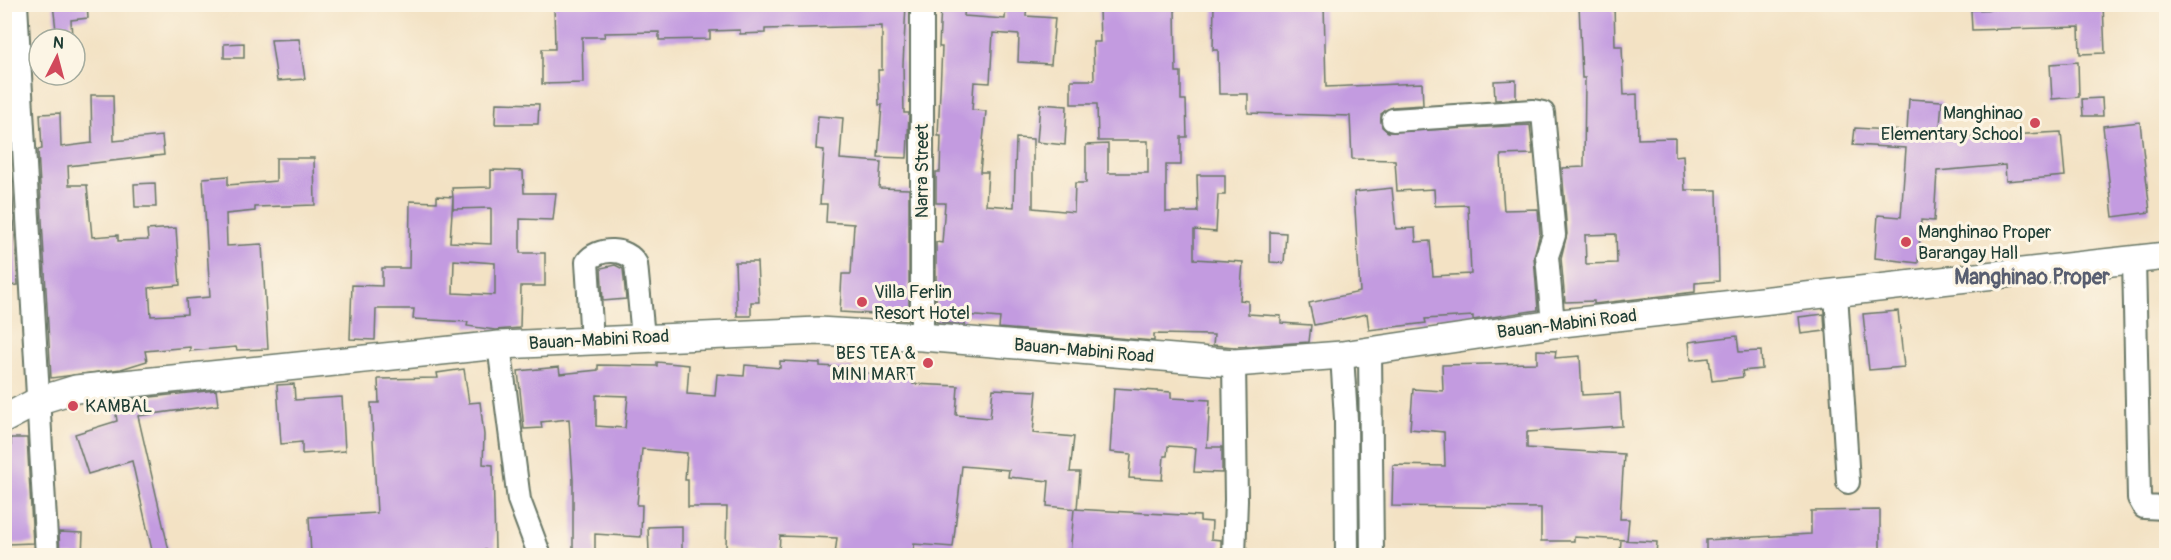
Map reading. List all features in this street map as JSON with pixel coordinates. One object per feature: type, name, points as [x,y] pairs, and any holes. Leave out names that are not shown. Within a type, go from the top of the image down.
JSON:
[{"type":"main road","name":"Bauan-Mabini Road","points":[[4,419],[40,400],[76,389],[500,345],[643,338],[818,331],[922,337],[1233,363],[1342,355],[1553,324],[2166,256]]},
{"type":"street","points":[[16,4],[47,555]]},
{"type":"street","name":"Narra Street","points":[[922,4],[922,337]]},
{"type":"street","points":[[1393,120],[1533,111],[1543,113],[1554,234],[1547,256],[1553,324]]},
{"type":"street","points":[[592,341],[587,262],[597,253],[625,252],[632,256],[636,264],[643,338]]},
{"type":"street","points":[[2134,259],[2139,498],[2144,507],[2166,508]]},
{"type":"street","points":[[1836,293],[1848,482]]},
{"type":"street","points":[[500,345],[519,500],[540,555]]},
{"type":"street","points":[[1370,350],[1372,555]]},
{"type":"street","points":[[1342,355],[1346,419],[1347,555]]},
{"type":"street","points":[[1233,363],[1236,500],[1234,555]]},
{"type":"building","points":[[53,4],[87,4],[88,18],[71,20],[71,27],[56,27]]},
{"type":"building","points":[[906,4],[903,65],[904,113],[909,113],[907,158],[878,157],[882,105],[879,105],[878,70],[882,70],[882,26],[765,29],[765,33],[740,34],[740,30],[710,31],[710,39],[659,40],[659,32],[604,33],[605,37],[582,37],[583,83],[542,84],[542,49],[555,49],[554,5]]},
{"type":"building","points":[[941,4],[965,4],[964,16],[1005,19],[1006,4],[1027,4],[1026,16],[1055,18],[1051,64],[1018,62],[1019,35],[993,33],[990,83],[974,82],[972,110],[986,111],[980,172],[988,172],[986,205],[1014,207],[1016,138],[1033,139],[1033,208],[1074,212],[1075,183],[1086,183],[1086,145],[1108,144],[1108,173],[1148,173],[1148,141],[1098,141],[1097,104],[1071,104],[1071,80],[1094,80],[1093,42],[1100,42],[1099,9],[1175,7],[1176,72],[1181,72],[1181,100],[1186,100],[1187,137],[1181,137],[1181,165],[1166,165],[1166,212],[1198,212],[1197,175],[1225,175],[1225,195],[1218,195],[1216,232],[1194,230],[1194,259],[1243,262],[1240,300],[1248,301],[1248,314],[1281,316],[1281,323],[1311,325],[1309,342],[1234,347],[1213,345],[1214,335],[1154,334],[1154,341],[999,328],[1000,318],[965,315],[965,325],[936,322],[936,242],[942,243],[945,203],[936,203],[936,172],[940,172],[941,136],[938,136],[942,47],[939,47]]},
{"type":"building","points":[[1214,4],[1324,4],[1326,87],[1422,83],[1423,105],[1392,107],[1381,114],[1382,127],[1388,132],[1530,125],[1533,154],[1501,155],[1504,210],[1538,209],[1540,233],[1534,257],[1538,310],[1473,320],[1473,316],[1425,319],[1426,323],[1369,330],[1367,314],[1314,325],[1309,303],[1360,292],[1354,192],[1392,188],[1396,229],[1415,228],[1416,242],[1430,241],[1433,276],[1471,274],[1468,205],[1435,206],[1434,189],[1397,191],[1395,160],[1352,159],[1350,116],[1248,113],[1248,94],[1219,94],[1218,50],[1213,50]]},
{"type":"building","points":[[1579,4],[1614,4],[1615,46],[1622,46],[1624,95],[1637,94],[1638,139],[1675,138],[1675,156],[1683,155],[1685,190],[1717,190],[1719,281],[1695,283],[1695,292],[1594,304],[1594,301],[1565,302],[1561,258],[1567,234],[1562,168],[1584,167],[1585,78],[1582,78]],"holes":[[[1616,234],[1617,263],[1586,264],[1585,235]]]},
{"type":"building","points":[[2079,4],[2103,4],[2105,53],[2080,54],[2079,27],[1972,30],[1971,10],[2079,7]]},
{"type":"building","points":[[299,39],[305,79],[277,81],[271,40]]},
{"type":"building","points":[[244,43],[244,58],[224,58],[224,44]]},
{"type":"building","points":[[2078,62],[2079,97],[2052,99],[2050,64]]},
{"type":"building","points":[[1516,80],[1516,99],[1495,100],[1494,81]]},
{"type":"building","points":[[91,95],[113,95],[114,141],[162,136],[164,155],[68,166],[69,185],[87,185],[92,237],[118,235],[118,241],[148,240],[147,230],[176,228],[180,285],[149,288],[151,316],[187,314],[186,299],[210,297],[203,178],[228,176],[228,185],[276,181],[276,158],[314,158],[315,205],[255,207],[255,211],[226,214],[227,246],[262,244],[268,349],[237,350],[236,347],[190,351],[190,347],[145,351],[147,361],[121,369],[51,378],[38,150],[42,149],[40,114],[60,113],[61,147],[92,143]]},
{"type":"building","points":[[2102,98],[2103,116],[2083,116],[2082,99]]},
{"type":"building","points":[[1909,99],[1942,101],[1939,139],[2061,132],[2065,176],[2006,181],[2005,165],[1937,171],[1934,221],[1921,220],[1918,263],[1875,258],[1878,215],[1901,217],[1906,148],[1853,145],[1855,128],[1907,131]]},
{"type":"building","points":[[496,103],[539,104],[538,124],[495,124]]},
{"type":"building","points":[[1040,104],[1067,106],[1065,145],[1037,142]]},
{"type":"building","points":[[818,116],[843,118],[840,159],[881,162],[879,188],[909,189],[909,320],[890,319],[891,315],[840,312],[842,274],[851,274],[854,224],[826,222],[827,204],[820,204],[824,150],[816,149]]},
{"type":"building","points":[[2140,122],[2150,212],[2113,217],[2103,126]]},
{"type":"building","points":[[491,170],[523,171],[524,193],[556,193],[553,220],[520,219],[520,253],[545,253],[545,286],[521,286],[520,328],[495,330],[467,326],[468,322],[413,319],[414,309],[376,309],[375,340],[350,339],[352,285],[382,286],[382,268],[409,268],[410,201],[437,202],[437,196],[453,197],[452,188],[491,187]],"holes":[[[453,197],[453,209],[491,208],[491,244],[450,242]],[[454,260],[495,263],[495,295],[453,293]]]},
{"type":"building","points":[[12,181],[18,285],[4,286],[4,182]]},
{"type":"building","points":[[155,183],[156,207],[135,207],[134,184]]},
{"type":"building","points":[[1270,232],[1286,233],[1284,263],[1270,262]]},
{"type":"building","points":[[735,262],[757,262],[759,302],[751,302],[751,316],[737,316]]},
{"type":"building","points":[[615,265],[623,269],[626,299],[603,301],[601,268]]},
{"type":"building","points":[[1898,311],[1904,367],[1869,370],[1863,314]]},
{"type":"building","points":[[1824,314],[1825,331],[1801,334],[1799,317]]},
{"type":"building","points":[[1737,336],[1739,352],[1761,351],[1762,369],[1742,371],[1743,377],[1712,381],[1709,358],[1691,360],[1689,342]]},
{"type":"building","points":[[1537,350],[1556,351],[1555,358],[1580,356],[1582,395],[1620,393],[1622,426],[1527,432],[1527,448],[1624,454],[1620,519],[1629,519],[1627,540],[1574,537],[1574,541],[1541,541],[1541,508],[1392,506],[1393,465],[1445,466],[1444,432],[1410,429],[1413,389],[1443,391],[1442,365],[1537,363]]},
{"type":"building","points":[[780,361],[820,363],[820,366],[853,368],[852,372],[913,376],[913,384],[958,386],[956,415],[990,418],[993,389],[1037,391],[1033,433],[1074,437],[1070,472],[1080,472],[1077,509],[1047,506],[1049,481],[1008,477],[1009,470],[962,466],[953,547],[914,544],[913,555],[835,555],[837,538],[780,536],[779,552],[726,548],[727,507],[688,507],[688,480],[685,480],[687,453],[642,449],[637,505],[642,505],[641,537],[595,534],[595,555],[573,555],[573,480],[569,419],[541,422],[542,428],[524,429],[518,371],[559,367],[560,374],[598,370],[598,365],[657,366],[657,362],[689,365],[687,394],[715,396],[717,374],[744,376],[745,365],[780,368]],"holes":[[[596,395],[628,396],[625,428],[596,426]]]},
{"type":"building","points":[[464,369],[469,403],[480,402],[484,435],[483,464],[493,465],[495,550],[477,550],[477,555],[311,555],[309,517],[377,513],[371,403],[379,403],[378,379],[438,378],[437,373]]},
{"type":"building","points":[[294,384],[295,400],[342,397],[345,451],[302,454],[302,442],[281,444],[277,385]]},
{"type":"building","points":[[1114,388],[1171,392],[1171,398],[1210,400],[1207,447],[1222,447],[1222,473],[1194,472],[1196,448],[1168,446],[1167,456],[1164,456],[1162,480],[1129,478],[1131,454],[1110,452]]},
{"type":"building","points":[[216,390],[218,405],[138,416],[170,555],[153,555],[132,461],[88,474],[75,434],[117,421],[114,401]]},
{"type":"building","points":[[11,438],[27,438],[33,543],[7,544],[4,458],[11,459]]},
{"type":"building","points":[[1074,509],[1200,516],[1200,521],[1212,522],[1211,539],[1221,540],[1221,555],[1070,555]]},
{"type":"building","points":[[1880,510],[1880,555],[1706,555],[1706,540],[1811,534],[1811,511]]},
{"type":"building","points":[[682,526],[682,552],[649,552],[648,527]]},
{"type":"building","points":[[59,532],[83,533],[82,555],[60,555]]},
{"type":"building","points":[[1621,540],[1657,542],[1656,555],[1620,555]]},
{"type":"place","name":"Manghinao Elementary School","points":[[2035,123]]},
{"type":"place","name":"Manghinao Proper Barangay Hall","points":[[1906,242]]},
{"type":"place","name":"Villa Ferlin Resort Hotel","points":[[862,302]]},
{"type":"place","name":"BES TEA & MINI MART","points":[[928,363]]},
{"type":"place","name":"KAMBAL","points":[[73,406]]},
{"type":"district","name":"Manghinao Proper","points":[[2032,277]]}]
